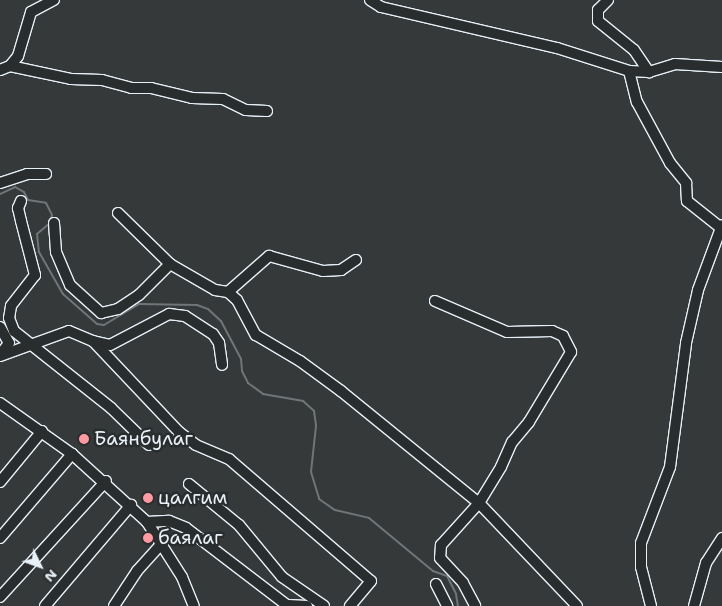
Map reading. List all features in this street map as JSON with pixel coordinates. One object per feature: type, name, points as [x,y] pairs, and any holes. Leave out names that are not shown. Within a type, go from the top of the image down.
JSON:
[{"type":"street","points":[[5,68],[18,56],[31,12],[54,0]]},
{"type":"street","points":[[370,0],[381,7],[557,48],[629,71],[648,72],[675,64],[722,67]]},
{"type":"street","points":[[608,0],[598,10],[598,21],[634,50],[648,72]]},
{"type":"street","points":[[5,68],[71,79],[102,80],[130,88],[151,88],[192,98],[223,99],[246,110],[267,111]]},
{"type":"street","points":[[629,71],[637,102],[670,163],[686,182],[687,201],[722,227],[694,308],[670,467],[641,543],[642,567],[651,606]]},
{"type":"street","points":[[0,183],[27,174],[46,174]]},
{"type":"street","points":[[21,201],[18,208],[31,249],[35,275],[18,295],[9,318],[14,331],[30,346],[111,408],[149,445]]},
{"type":"street","points":[[118,213],[170,264],[215,290],[228,292],[237,300],[256,335],[300,361],[341,391],[479,503],[577,606]]},
{"type":"street","points":[[54,223],[56,252],[70,285],[101,313],[118,309],[139,295],[170,264]]},
{"type":"street","points":[[228,292],[269,256],[323,270],[341,270],[356,260]]},
{"type":"street","points":[[435,301],[507,332],[552,331],[563,336],[571,352],[530,422],[512,442],[501,468],[479,503],[441,546],[439,553],[463,584],[475,606]]},
{"type":"street","points":[[0,356],[69,332],[76,332],[93,341],[110,345],[169,314],[185,316],[213,334],[219,343],[222,365]]},
{"type":"street","points":[[0,327],[9,343],[0,356]]},
{"type":"street","points":[[93,341],[179,432],[196,445],[229,460],[371,582],[350,606]]},
{"type":"street","points":[[0,403],[72,454],[106,481],[131,505],[147,522],[162,543],[194,606]]},
{"type":"street","points":[[0,482],[42,431]]},
{"type":"street","points":[[0,538],[72,454]]},
{"type":"street","points":[[0,597],[106,481]]},
{"type":"street","points":[[189,484],[239,525],[282,577],[324,606]]},
{"type":"street","points":[[45,606],[131,505]]},
{"type":"street","points":[[147,522],[169,520],[186,528],[254,583],[288,606],[307,606]]},
{"type":"street","points":[[694,606],[706,562],[722,538]]},
{"type":"street","points":[[114,606],[137,571],[162,543]]},
{"type":"street","points":[[436,584],[447,606]]},
{"type":"waterway","points":[[0,194],[15,187],[24,192],[28,200],[46,203],[52,215],[50,223],[37,234],[39,252],[63,294],[97,324],[104,325],[139,304],[197,305],[208,309],[221,321],[241,359],[242,371],[248,383],[263,394],[303,401],[314,411],[316,426],[311,472],[319,499],[335,510],[369,518],[433,571],[447,576],[456,594],[458,606]]},
{"type":"place","name":"Баянбулаг","points":[[84,439]]},
{"type":"place","name":"цалгим","points":[[148,498]]},
{"type":"place","name":"баялаг","points":[[148,538]]}]
